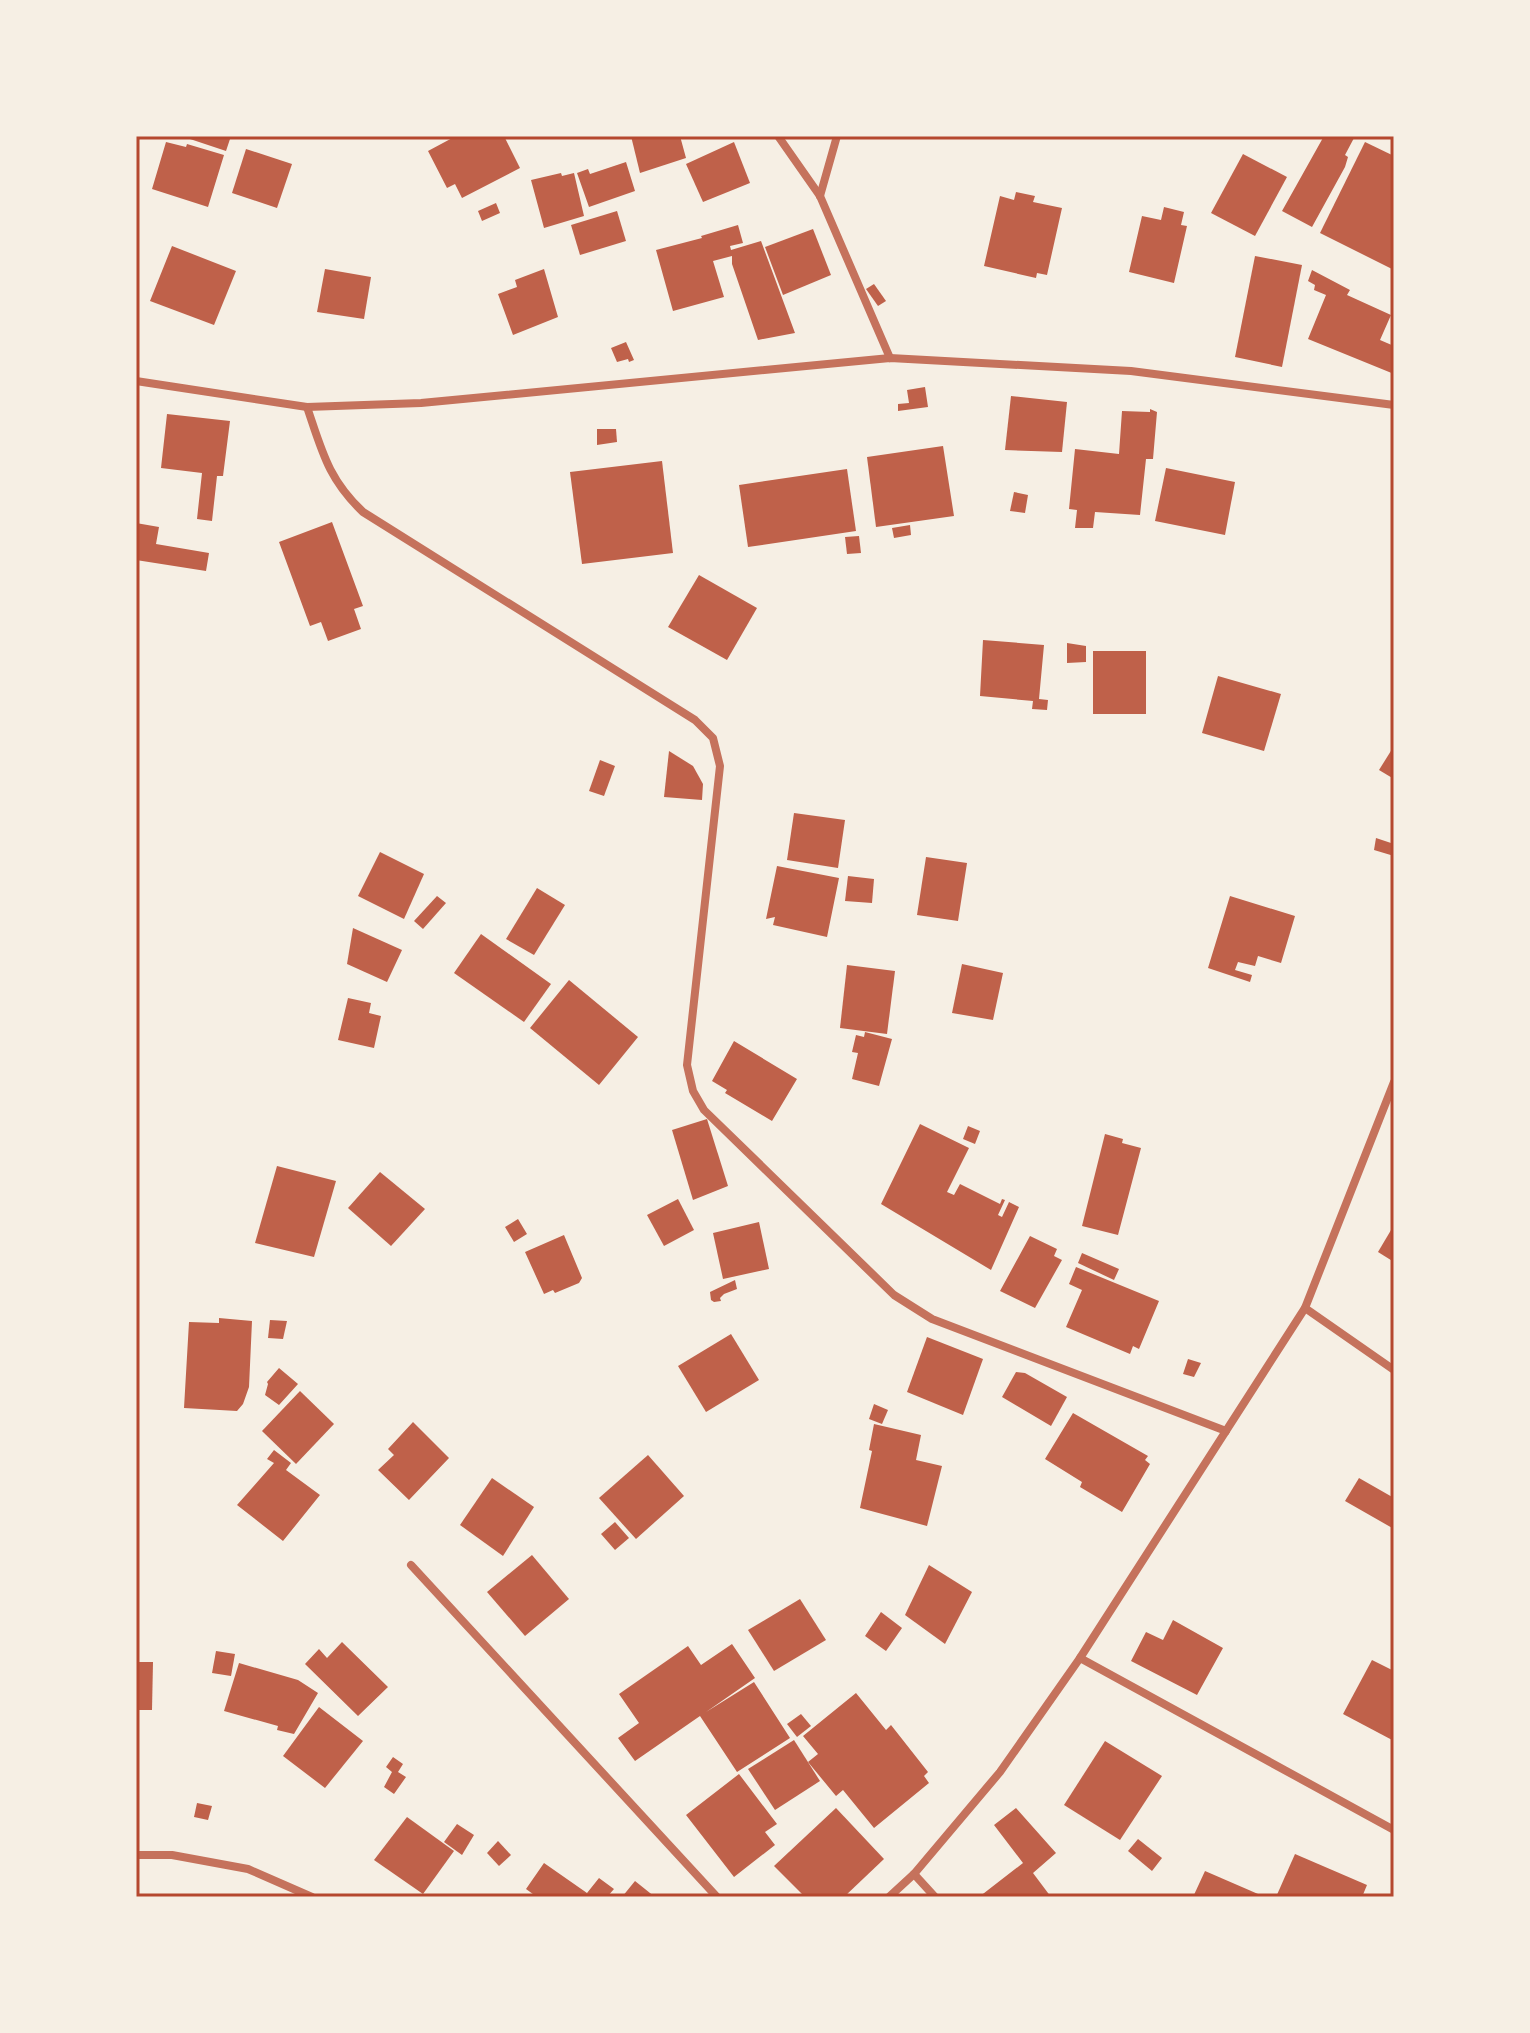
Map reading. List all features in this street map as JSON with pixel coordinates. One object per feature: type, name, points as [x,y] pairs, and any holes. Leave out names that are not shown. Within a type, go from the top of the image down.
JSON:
[{"type":"street","points":[[778,136],[820,196],[890,358]]},
{"type":"street","points":[[820,196],[837,136]]},
{"type":"street","points":[[136,381],[307,407],[421,403],[890,358],[1131,371],[1392,402]]},
{"type":"street","points":[[307,407],[330,474],[344,494],[363,512],[695,720],[713,738],[720,766],[687,1065],[693,1091],[704,1110],[894,1295],[932,1319],[1226,1431]]},
{"type":"street","points":[[889,1897],[914,1874],[1000,1772],[1080,1658],[1305,1308],[1394,1082]]},
{"type":"street","points":[[1305,1308],[1394,1370]]},
{"type":"street","points":[[411,1565],[717,1897]]},
{"type":"street","points":[[1080,1658],[1394,1830]]},
{"type":"street","points":[[136,1855],[172,1855],[248,1869],[312,1897]]},
{"type":"street","points":[[914,1874],[935,1897]]},
{"type":"building","points":[[181,136],[231,136],[226,151]]},
{"type":"building","points":[[456,136],[504,136],[520,168],[462,198],[455,184],[447,188],[428,151]]},
{"type":"building","points":[[631,136],[680,136],[686,158],[640,173]]},
{"type":"building","points":[[1324,136],[1354,138],[1345,155],[1348,157],[1345,167],[1312,227],[1282,211]]},
{"type":"building","points":[[166,142],[186,147],[187,144],[224,155],[208,207],[152,189]]},
{"type":"building","points":[[734,142],[750,183],[703,202],[686,164]]},
{"type":"building","points":[[1365,142],[1394,156],[1392,269],[1320,233]]},
{"type":"building","points":[[246,149],[292,164],[277,208],[232,193]]},
{"type":"building","points":[[1243,154],[1287,177],[1255,236],[1211,213]]},
{"type":"building","points":[[626,162],[635,191],[589,207],[577,173],[588,169],[590,174]]},
{"type":"building","points":[[561,173],[562,176],[574,173],[584,216],[544,228],[531,180]]},
{"type":"building","points":[[1016,192],[1035,196],[1033,202],[1062,208],[1047,275],[1037,273],[1036,278],[984,266],[1000,196],[1014,200]]},
{"type":"building","points":[[496,203],[500,213],[482,221],[478,211]]},
{"type":"building","points":[[1164,207],[1184,212],[1181,225],[1187,226],[1174,283],[1129,272],[1142,216],[1161,220]]},
{"type":"building","points":[[617,211],[626,241],[580,255],[571,225]]},
{"type":"building","points":[[738,225],[743,243],[730,246],[731,250],[761,241],[795,333],[758,340],[732,256],[713,261],[724,297],[673,311],[656,250]]},
{"type":"building","points":[[813,229],[831,275],[783,295],[765,247]]},
{"type":"building","points":[[172,246],[236,271],[214,325],[150,301]]},
{"type":"building","points":[[1255,256],[1302,265],[1282,367],[1235,357]]},
{"type":"building","points":[[325,269],[371,277],[364,319],[317,312]]},
{"type":"building","points":[[544,269],[558,317],[513,335],[498,294],[517,287],[515,280]]},
{"type":"building","points":[[1312,270],[1350,290],[1347,295],[1391,315],[1380,340],[1394,346],[1394,374],[1308,339],[1326,295],[1314,290],[1315,285],[1308,281]]},
{"type":"building","points":[[874,284],[886,301],[878,306],[866,289]]},
{"type":"building","points":[[626,342],[634,360],[617,362],[611,348]]},
{"type":"building","points":[[925,387],[928,407],[898,411],[898,404],[909,403],[907,390]]},
{"type":"building","points":[[1011,396],[1067,402],[1062,452],[1005,450]]},
{"type":"building","points":[[1150,409],[1157,412],[1153,459],[1146,459],[1140,515],[1095,512],[1093,528],[1075,528],[1077,510],[1069,509],[1075,449],[1119,454],[1122,411],[1150,412]]},
{"type":"building","points":[[167,414],[230,421],[223,476],[217,476],[212,521],[197,519],[202,473],[161,468]]},
{"type":"building","points":[[597,429],[616,429],[617,442],[597,445]]},
{"type":"building","points":[[943,446],[954,516],[876,527],[867,457]]},
{"type":"building","points":[[662,461],[673,553],[582,564],[570,472]]},
{"type":"building","points":[[1166,468],[1235,482],[1225,535],[1155,521]]},
{"type":"building","points":[[847,469],[856,531],[748,547],[739,485]]},
{"type":"building","points":[[1014,492],[1028,495],[1025,513],[1010,511]]},
{"type":"building","points":[[332,522],[363,606],[354,609],[361,629],[328,641],[321,622],[310,626],[279,542]]},
{"type":"building","points":[[136,523],[159,527],[156,544],[209,553],[206,571],[136,560]]},
{"type":"building","points":[[910,525],[911,535],[894,538],[892,528]]},
{"type":"building","points":[[859,536],[861,553],[847,554],[845,537]]},
{"type":"building","points":[[699,575],[757,608],[727,660],[668,627]]},
{"type":"building","points":[[983,640],[1044,645],[1039,699],[1048,700],[1047,710],[1032,709],[1033,701],[980,696]]},
{"type":"building","points":[[1067,643],[1086,646],[1086,662],[1067,663]]},
{"type":"building","points":[[1093,651],[1146,651],[1146,714],[1093,714]]},
{"type":"building","points":[[1218,676],[1281,694],[1264,751],[1202,733]]},
{"type":"building","points":[[1394,746],[1394,779],[1379,770]]},
{"type":"building","points":[[669,751],[693,766],[703,784],[702,800],[664,797]]},
{"type":"building","points":[[600,760],[615,766],[604,796],[589,791]]},
{"type":"building","points":[[794,813],[845,820],[838,868],[787,860]]},
{"type":"building","points":[[1376,838],[1394,844],[1394,856],[1374,850]]},
{"type":"building","points":[[380,852],[424,874],[404,919],[358,896]]},
{"type":"building","points":[[926,857],[967,863],[958,921],[917,915]]},
{"type":"building","points":[[777,866],[839,878],[827,937],[773,925],[775,917],[766,919]]},
{"type":"building","points":[[848,876],[874,879],[872,903],[845,901]]},
{"type":"building","points":[[537,888],[565,905],[534,955],[506,939]]},
{"type":"building","points":[[437,896],[446,903],[423,929],[414,921]]},
{"type":"building","points":[[1230,896],[1295,916],[1281,963],[1258,956],[1255,966],[1238,962],[1235,970],[1252,975],[1250,982],[1208,968]]},
{"type":"building","points":[[353,928],[402,950],[387,982],[347,964]]},
{"type":"building","points":[[481,934],[551,984],[524,1022],[454,973]]},
{"type":"building","points":[[962,964],[1003,973],[993,1020],[952,1013]]},
{"type":"building","points":[[847,965],[895,971],[887,1034],[840,1028]]},
{"type":"building","points":[[569,980],[638,1037],[599,1085],[530,1028]]},
{"type":"building","points":[[348,998],[371,1003],[369,1013],[381,1016],[374,1048],[338,1040]]},
{"type":"building","points":[[865,1032],[892,1039],[879,1086],[852,1079],[858,1053],[852,1052],[856,1035],[864,1037]]},
{"type":"building","points":[[734,1041],[797,1079],[772,1121],[725,1093],[727,1090],[712,1081]]},
{"type":"building","points":[[707,1119],[728,1186],[693,1200],[672,1130]]},
{"type":"building","points":[[920,1124],[969,1148],[947,1192],[954,1195],[960,1184],[1000,1204],[1002,1199],[1005,1200],[998,1215],[1002,1217],[1009,1202],[1019,1207],[991,1270],[881,1204]]},
{"type":"building","points":[[968,1126],[980,1131],[975,1144],[963,1139]]},
{"type":"building","points":[[1105,1134],[1141,1148],[1118,1235],[1082,1226]]},
{"type":"building","points":[[277,1166],[336,1181],[314,1257],[255,1243]]},
{"type":"building","points":[[380,1172],[425,1209],[391,1246],[348,1208]]},
{"type":"building","points":[[678,1199],[694,1230],[664,1246],[647,1215]]},
{"type":"building","points":[[518,1219],[527,1234],[514,1242],[505,1227]]},
{"type":"building","points":[[759,1222],[769,1269],[723,1279],[713,1233]]},
{"type":"building","points":[[1394,1225],[1394,1262],[1378,1252]]},
{"type":"building","points":[[564,1235],[582,1278],[579,1283],[544,1294],[525,1252]]},
{"type":"building","points":[[1030,1236],[1057,1249],[1054,1256],[1062,1260],[1035,1308],[1000,1291]]},
{"type":"building","points":[[1082,1253],[1119,1269],[1114,1280],[1078,1263]]},
{"type":"building","points":[[1076,1267],[1159,1301],[1139,1349],[1133,1346],[1130,1354],[1066,1327],[1082,1290],[1069,1284]]},
{"type":"building","points":[[735,1280],[737,1289],[724,1294],[721,1301],[711,1300],[710,1292]]},
{"type":"building","points":[[219,1318],[252,1321],[249,1387],[243,1404],[237,1411],[184,1408],[189,1322],[219,1323]]},
{"type":"building","points":[[270,1320],[287,1321],[283,1339],[268,1338]]},
{"type":"building","points":[[731,1334],[759,1380],[706,1412],[678,1366]]},
{"type":"building","points":[[927,1337],[983,1359],[963,1415],[907,1392]]},
{"type":"building","points":[[1188,1359],[1201,1363],[1194,1377],[1183,1374]]},
{"type":"building","points":[[279,1368],[298,1384],[279,1405],[265,1395],[267,1382]]},
{"type":"building","points":[[1016,1372],[1025,1373],[1067,1397],[1051,1426],[1002,1397]]},
{"type":"building","points":[[300,1391],[334,1424],[296,1464],[262,1431]]},
{"type":"building","points":[[874,1404],[888,1410],[882,1424],[869,1419]]},
{"type":"building","points":[[1073,1413],[1148,1456],[1145,1460],[1150,1464],[1122,1512],[1080,1487],[1082,1482],[1045,1459]]},
{"type":"building","points":[[413,1422],[449,1458],[409,1500],[378,1470],[394,1455],[388,1449]]},
{"type":"building","points":[[874,1424],[921,1435],[916,1460],[942,1466],[927,1526],[860,1508],[872,1451],[869,1450]]},
{"type":"building","points":[[274,1450],[291,1463],[286,1470],[320,1495],[283,1541],[237,1505],[274,1463],[267,1459]]},
{"type":"building","points":[[648,1455],[684,1496],[636,1539],[599,1498]]},
{"type":"building","points":[[492,1478],[534,1507],[503,1556],[460,1525]]},
{"type":"building","points":[[1359,1478],[1394,1498],[1394,1529],[1345,1501]]},
{"type":"building","points":[[615,1522],[629,1538],[615,1550],[601,1534]]},
{"type":"building","points":[[532,1555],[569,1599],[525,1636],[487,1592]]},
{"type":"building","points":[[929,1565],[972,1592],[945,1644],[905,1615]]},
{"type":"building","points":[[800,1599],[826,1640],[774,1671],[748,1630]]},
{"type":"building","points":[[881,1612],[902,1628],[886,1651],[865,1636]]},
{"type":"building","points":[[1173,1620],[1223,1648],[1197,1695],[1131,1661],[1146,1632],[1163,1640]]},
{"type":"building","points":[[342,1642],[388,1687],[358,1716],[305,1664],[319,1649],[327,1658]]},
{"type":"building","points":[[732,1644],[755,1678],[706,1712],[754,1682],[790,1738],[737,1772],[700,1716],[635,1761],[618,1738],[639,1723],[619,1694],[688,1646],[701,1665]]},
{"type":"building","points":[[216,1651],[235,1654],[231,1676],[212,1673]]},
{"type":"building","points":[[1372,1660],[1394,1671],[1394,1741],[1343,1714]]},
{"type":"building","points":[[136,1662],[153,1662],[152,1710],[136,1710]]},
{"type":"building","points":[[239,1663],[298,1680],[318,1693],[294,1734],[277,1730],[278,1726],[224,1711]]},
{"type":"building","points":[[856,1693],[886,1730],[891,1725],[928,1772],[924,1776],[929,1783],[874,1828],[843,1790],[836,1796],[808,1762],[818,1754],[803,1736]]},
{"type":"building","points":[[319,1707],[363,1741],[325,1788],[283,1756]]},
{"type":"building","points":[[801,1714],[811,1726],[797,1737],[787,1724]]},
{"type":"building","points":[[794,1740],[820,1781],[775,1810],[748,1769]]},
{"type":"building","points":[[1105,1741],[1162,1776],[1120,1840],[1064,1805]]},
{"type":"building","points":[[393,1757],[403,1764],[398,1772],[406,1777],[394,1794],[384,1787],[392,1772],[386,1767]]},
{"type":"building","points":[[739,1774],[777,1824],[765,1832],[775,1845],[734,1877],[686,1815]]},
{"type":"building","points":[[197,1803],[212,1806],[208,1820],[194,1817]]},
{"type":"building","points":[[836,1808],[884,1859],[844,1897],[805,1897],[774,1866]]},
{"type":"building","points":[[1016,1808],[1056,1853],[1033,1873],[1051,1897],[979,1897],[1023,1863],[994,1825]]},
{"type":"building","points":[[407,1817],[454,1851],[423,1894],[374,1860]]},
{"type":"building","points":[[457,1824],[474,1835],[462,1855],[444,1842]]},
{"type":"building","points":[[1138,1839],[1162,1858],[1152,1871],[1128,1851]]},
{"type":"building","points":[[498,1841],[511,1855],[499,1866],[487,1853]]},
{"type":"building","points":[[1295,1854],[1367,1885],[1362,1897],[1276,1897]]},
{"type":"building","points":[[544,1863],[587,1893],[599,1878],[614,1889],[607,1897],[537,1897],[526,1889]]},
{"type":"building","points":[[1205,1871],[1265,1897],[1193,1897]]},
{"type":"building","points":[[635,1881],[655,1897],[622,1897]]}]
